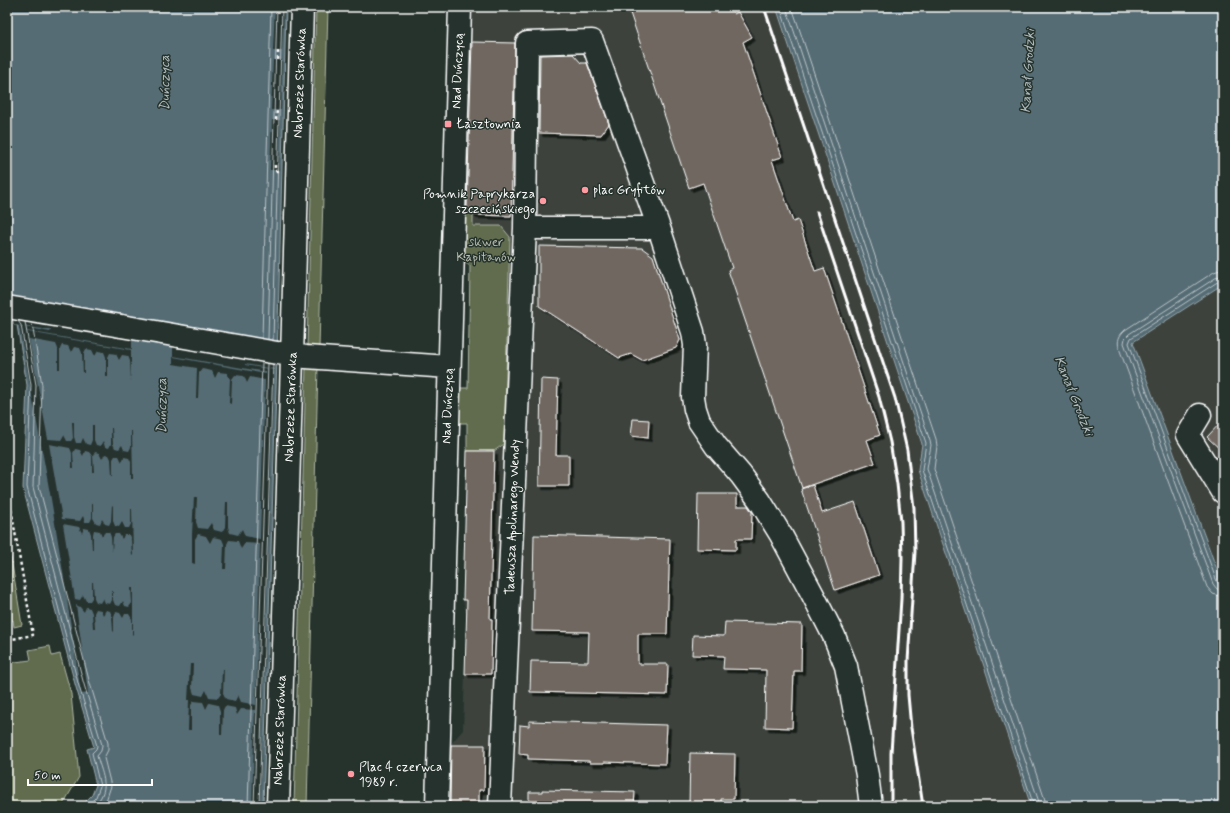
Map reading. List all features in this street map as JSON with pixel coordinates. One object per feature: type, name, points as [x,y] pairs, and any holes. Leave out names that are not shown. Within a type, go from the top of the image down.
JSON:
[{"type":"street","name":"Nabrzeże Starówka","points":[[278,806],[285,354],[282,170],[302,7]]},
{"type":"street","name":"Nad Duńczycą","points":[[437,806],[460,7]]},
{"type":"street","name":"Tadeusza Apolinarego Wendy","points":[[500,806],[525,228],[527,43],[592,41],[659,228]]},
{"type":"street","points":[[525,228],[659,228],[696,345],[693,397],[695,410],[699,421],[716,446],[760,501],[781,535],[834,636],[846,666],[867,775],[871,806]]},
{"type":"street","points":[[7,307],[285,354],[449,367]]},
{"type":"street","points":[[1200,415],[1188,435],[1223,492]]},
{"type":"path","points":[[278,51],[278,60]]},
{"type":"path","points":[[276,110],[276,120]]},
{"type":"path","points":[[7,486],[33,635],[7,640]]},
{"type":"shaded area","points":[[465,7],[776,7],[922,444],[918,470],[1031,806],[448,806],[450,745],[463,730],[467,618],[463,600],[467,451],[494,451],[504,444],[510,237],[501,226],[473,226],[473,215],[463,207]]},
{"type":"shaded area","points":[[1223,284],[1223,586],[1133,342]]},
{"type":"green space","points":[[316,7],[328,7],[319,348],[307,348]]},
{"type":"green space","name":"skwer Kapitanów","points":[[463,207],[469,207],[469,211],[473,215],[473,226],[501,226],[510,237],[504,444],[494,451],[467,451],[467,423],[458,423],[458,388],[468,388],[470,266],[462,261]]},
{"type":"green space","points":[[306,366],[318,366],[307,806],[294,806]]},
{"type":"green space","points":[[7,534],[22,625],[14,627],[13,620],[7,621]]},
{"type":"green space","points":[[50,646],[52,656],[60,654],[71,694],[79,777],[62,806],[7,806],[7,663],[31,660],[29,650]]},
{"type":"water","name":"Duńczyca","points":[[7,7],[286,7],[263,806],[81,806],[92,795],[96,785],[87,749],[94,747],[75,684],[23,488],[27,385],[17,325],[14,325],[13,320],[7,278]]},
{"type":"water","name":"Kanał Grodzki","points":[[776,7],[1223,7],[1223,284],[1133,342],[1223,586],[1223,806],[1031,806],[918,470],[922,444]]},
{"type":"pier","points":[[275,7],[284,7],[282,51],[273,51]]},
{"type":"pier","points":[[273,60],[282,60],[281,110],[271,110]]},
{"type":"pier","points":[[272,120],[280,120],[279,170],[270,170]]},
{"type":"pier","points":[[9,295],[128,315],[131,318],[173,329],[173,323],[273,341],[274,369],[245,364],[274,370],[260,806],[252,806],[255,710],[241,709],[237,715],[235,708],[225,706],[223,710],[222,735],[220,735],[220,711],[218,705],[209,703],[206,709],[203,702],[194,701],[191,705],[191,730],[188,730],[188,700],[190,664],[193,664],[192,688],[194,694],[203,696],[206,690],[209,697],[218,698],[221,694],[222,669],[224,669],[223,693],[226,699],[235,701],[238,695],[241,702],[256,705],[260,544],[245,543],[241,549],[238,541],[229,540],[227,544],[226,569],[223,569],[224,544],[222,539],[213,537],[210,543],[206,536],[198,534],[195,539],[195,564],[192,563],[192,534],[194,497],[197,497],[196,522],[198,528],[207,529],[211,523],[214,530],[222,532],[225,527],[226,502],[228,502],[228,527],[230,533],[238,535],[242,529],[245,536],[260,539],[265,380],[250,377],[247,383],[244,376],[235,375],[232,379],[231,404],[229,403],[230,379],[227,373],[218,372],[215,378],[212,371],[202,369],[199,373],[198,398],[196,398],[197,368],[173,364],[173,357],[266,374],[266,372],[173,356],[173,341],[132,334],[132,349],[27,331],[131,350],[131,382],[130,361],[128,356],[122,355],[119,360],[116,354],[110,353],[108,357],[108,377],[106,377],[106,357],[104,352],[98,351],[95,356],[92,350],[86,349],[84,353],[83,373],[82,353],[80,348],[74,347],[71,352],[68,346],[62,345],[60,349],[60,369],[58,369],[58,349],[56,344],[29,339],[48,439],[61,440],[64,435],[67,441],[71,441],[73,438],[72,422],[74,422],[74,437],[76,443],[81,443],[83,438],[86,444],[90,445],[92,440],[92,425],[94,425],[94,440],[96,445],[100,446],[103,441],[105,447],[109,448],[111,444],[112,428],[113,444],[115,448],[119,449],[122,445],[124,450],[129,451],[131,447],[132,431],[133,478],[131,478],[131,462],[129,458],[124,457],[122,462],[119,456],[115,456],[113,459],[112,475],[111,459],[109,455],[105,454],[102,459],[99,453],[95,452],[93,456],[94,472],[92,472],[92,456],[89,452],[85,451],[83,456],[80,450],[75,449],[73,453],[74,468],[72,468],[72,453],[70,448],[49,444],[62,519],[80,521],[83,516],[85,522],[90,522],[92,518],[93,502],[93,518],[96,523],[100,524],[102,519],[105,524],[109,525],[111,521],[112,505],[113,521],[115,526],[119,527],[122,522],[125,528],[129,528],[131,524],[132,509],[132,556],[131,540],[129,535],[124,535],[122,539],[119,534],[115,534],[113,537],[112,552],[111,537],[109,532],[105,532],[102,536],[100,531],[94,530],[92,549],[91,534],[89,529],[84,528],[82,533],[79,527],[63,524],[75,599],[80,600],[83,595],[86,601],[90,601],[92,598],[93,582],[94,598],[96,602],[100,603],[103,598],[105,603],[110,604],[112,600],[112,584],[113,600],[115,605],[120,606],[123,601],[125,606],[129,607],[132,603],[131,588],[133,588],[133,635],[132,619],[129,614],[125,614],[123,618],[120,613],[116,612],[114,616],[114,632],[110,611],[106,610],[103,615],[101,610],[96,609],[94,613],[95,628],[93,628],[92,613],[90,608],[86,607],[84,612],[76,605],[88,693],[81,694],[51,499],[19,326],[50,332],[51,330],[14,325]]},
{"type":"building","points":[[628,7],[731,7],[734,14],[738,12],[752,37],[743,42],[782,157],[772,160],[793,222],[798,220],[815,271],[824,268],[880,435],[867,440],[875,463],[802,488],[728,270],[732,268],[703,183],[689,188]]},
{"type":"building","points":[[472,42],[515,43],[511,216],[473,215],[467,208]]},
{"type":"building","points":[[573,54],[581,63],[587,63],[609,124],[601,135],[539,133],[540,55]]},
{"type":"building","points":[[539,246],[642,248],[653,256],[680,340],[676,348],[642,360],[631,354],[619,358],[539,306]]},
{"type":"building","points":[[541,379],[558,380],[556,455],[569,455],[569,486],[539,486]]},
{"type":"building","points":[[633,419],[649,420],[648,438],[631,436]]},
{"type":"building","points":[[1223,420],[1223,452],[1207,437]]},
{"type":"building","points":[[467,451],[494,451],[490,619],[492,619],[491,674],[465,674],[467,600],[463,600]]},
{"type":"building","points":[[813,485],[822,513],[855,502],[879,575],[835,590],[801,489]]},
{"type":"building","points":[[698,494],[737,494],[737,506],[748,506],[752,512],[751,539],[736,539],[736,550],[697,549]]},
{"type":"building","points":[[534,535],[670,539],[667,634],[638,634],[638,664],[668,664],[667,695],[530,692],[531,661],[588,662],[589,632],[532,631]]},
{"type":"building","points":[[725,622],[802,624],[801,671],[794,671],[792,728],[765,727],[766,670],[723,669],[724,656],[692,655],[693,635],[724,636]]},
{"type":"building","points":[[529,721],[667,725],[665,764],[590,763],[589,761],[528,759],[528,755],[519,754],[520,725],[529,726]]},
{"type":"building","points":[[451,745],[485,745],[484,790],[479,790],[479,806],[450,806]]},
{"type":"building","points":[[690,753],[735,754],[734,799],[721,799],[721,806],[689,806]]},
{"type":"building","points":[[542,790],[635,792],[634,806],[529,806],[529,792],[542,792]]},
{"type":"railway","points":[[764,7],[895,398],[907,450],[914,508],[915,552],[908,661],[908,695],[911,728],[923,806]]},
{"type":"railway","points":[[817,212],[879,397],[890,442],[897,484],[901,522],[902,558],[901,599],[891,753],[891,806]]},
{"type":"place","name":"Łasztownia","points":[[448,124]]},
{"type":"place","name":"plac Gryfitów","points":[[585,190]]},
{"type":"place","name":"Pomnik Paprykarza szczecińskiego","points":[[543,201]]},
{"type":"place","name":"Plac 4 czerwca 1989 r.","points":[[351,774]]}]
